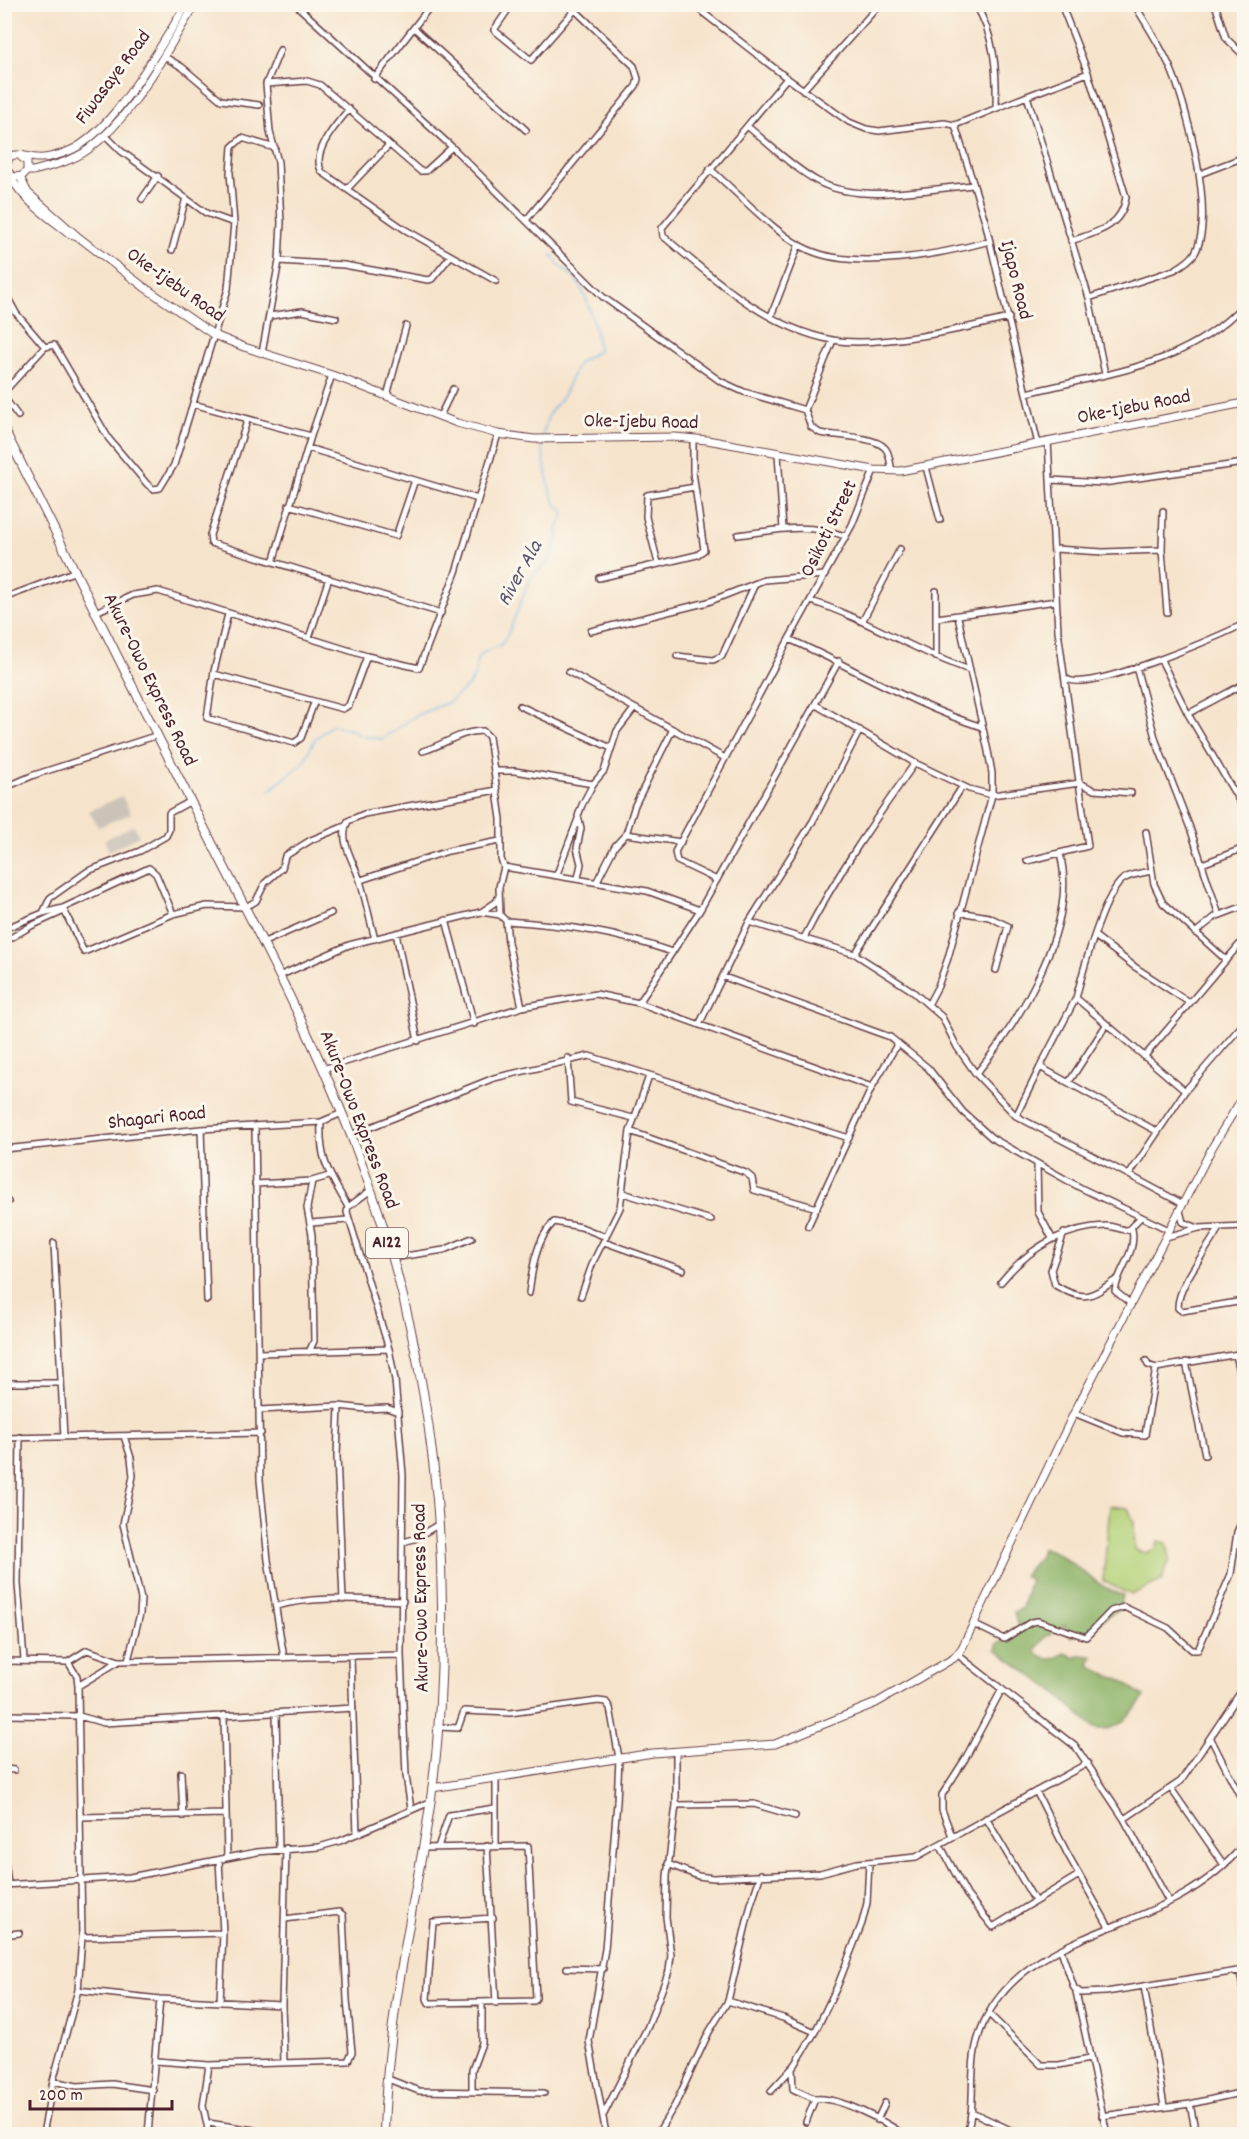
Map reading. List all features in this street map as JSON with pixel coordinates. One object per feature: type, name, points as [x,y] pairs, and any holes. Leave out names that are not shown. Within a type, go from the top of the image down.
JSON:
[{"type":"highway","name":"Akure-Owo Express Road","points":[[4,429],[8,445],[76,572],[245,907],[323,1069],[371,1190],[392,1258],[418,1366],[434,1466],[439,1524],[442,1636],[438,1727],[430,1802],[402,1965],[388,2079],[384,2134]]},
{"type":"main road","name":"Fiwasaye Road","points":[[20,155],[42,158],[54,156],[77,147],[96,133],[132,88],[187,4]]},
{"type":"main road","name":"Fiwasaye Road","points":[[30,171],[81,154],[105,135],[124,113],[196,4]]},
{"type":"main road","points":[[24,187],[30,171],[27,162],[20,155],[7,155],[5,164],[7,172],[17,188],[33,205],[70,234],[77,236]]},
{"type":"main road","points":[[20,177],[30,171]]},
{"type":"main road","points":[[7,172],[20,177],[24,187],[77,236]]},
{"type":"main road","name":"Oke-Ijebu Road","points":[[77,236],[144,287],[214,335],[332,375],[457,423],[498,434],[542,439],[693,439],[874,470],[892,471],[926,467],[1245,403]]},
{"type":"main road","points":[[432,1788],[619,1758],[775,1744],[876,1703],[924,1678],[958,1655],[1074,1413],[1223,1128],[1245,1095]]},
{"type":"street","points":[[295,4],[374,79],[452,147],[527,219],[596,291],[720,381],[744,392],[804,410]]},
{"type":"street","points":[[512,4],[494,30],[531,60],[580,4]]},
{"type":"street","points":[[692,4],[833,112],[866,129],[890,130],[944,123],[955,125],[1088,73]]},
{"type":"street","points":[[803,90],[880,4]]},
{"type":"street","points":[[975,4],[984,17],[993,50],[997,81],[996,108]]},
{"type":"street","points":[[1061,4],[1088,73],[1126,197],[1124,210],[1112,224],[1071,241]]},
{"type":"street","points":[[1089,298],[1160,276],[1186,262],[1195,252],[1199,239],[1202,211],[1200,174],[1180,94],[1170,68],[1134,4]]},
{"type":"street","points":[[1215,4],[1226,38],[1245,56]]},
{"type":"street","points":[[374,79],[430,5]]},
{"type":"street","points":[[527,219],[593,141],[636,86],[638,79],[634,66],[575,10]]},
{"type":"street","points":[[414,28],[526,130]]},
{"type":"street","points":[[262,353],[279,261],[280,202],[266,84],[280,51]]},
{"type":"street","points":[[163,56],[182,67],[221,100],[259,105]]},
{"type":"street","points":[[787,78],[662,228],[661,233],[724,287],[771,316],[833,340],[888,339],[954,330],[1009,318]]},
{"type":"street","points":[[266,84],[313,82],[320,85],[423,172],[452,147]]},
{"type":"street","points":[[1027,96],[1089,298],[1105,374]]},
{"type":"street","points":[[349,109],[331,133],[319,156],[318,166],[327,177],[348,188],[388,219],[450,257],[496,281]]},
{"type":"street","name":"Ijapo Road","points":[[955,125],[990,242],[1038,444]]},
{"type":"street","points":[[747,126],[814,180],[828,186],[846,190],[886,192],[973,185]]},
{"type":"street","points":[[105,135],[121,151],[215,218],[234,223]]},
{"type":"street","points":[[18,417],[4,394],[45,347],[51,344],[57,349],[109,439],[153,489],[160,488],[169,477],[228,290],[234,223],[230,173],[234,142],[246,139],[275,148]]},
{"type":"street","points":[[348,188],[389,145]]},
{"type":"street","points":[[1200,174],[1245,157]]},
{"type":"street","points":[[710,169],[800,244],[830,256],[863,258],[928,256],[990,242]]},
{"type":"street","points":[[142,199],[158,177]]},
{"type":"street","points":[[172,250],[186,198]]},
{"type":"street","points":[[771,316],[800,244]]},
{"type":"street","points":[[279,261],[344,265],[428,280],[450,257]]},
{"type":"street","points":[[4,291],[16,313],[45,347]]},
{"type":"street","points":[[1027,393],[1146,364],[1195,345],[1226,324],[1245,304]]},
{"type":"street","points":[[270,316],[302,311],[336,318]]},
{"type":"street","points":[[387,396],[406,326]]},
{"type":"street","points":[[833,340],[804,410],[811,427],[820,433],[845,435],[882,445],[887,451],[892,471]]},
{"type":"street","points":[[273,562],[310,436],[332,375]]},
{"type":"street","points":[[440,416],[453,389]]},
{"type":"street","points":[[193,404],[247,421],[310,436]]},
{"type":"street","points":[[247,421],[210,539],[214,545],[441,613]]},
{"type":"street","points":[[96,612],[134,595],[158,591],[367,656],[419,668],[441,613],[498,434]]},
{"type":"street","points":[[598,578],[696,555],[704,550],[694,487],[693,439]]},
{"type":"street","points":[[1027,861],[1088,847],[1056,601],[1048,441]]},
{"type":"street","points":[[308,448],[478,499]]},
{"type":"street","points":[[778,454],[783,529]]},
{"type":"street","points":[[1051,480],[1087,484],[1110,482],[1245,463]]},
{"type":"street","points":[[926,467],[940,520]]},
{"type":"street","name":"Osikoti Street","points":[[681,842],[846,536],[874,470]]},
{"type":"street","points":[[289,505],[396,536],[415,480]]},
{"type":"street","points":[[658,563],[646,518],[647,495],[694,487]]},
{"type":"street","points":[[1163,511],[1162,550],[1167,612]]},
{"type":"street","points":[[738,535],[815,527],[846,536]]},
{"type":"street","points":[[863,620],[900,549]]},
{"type":"street","points":[[1055,549],[1103,552],[1162,550]]},
{"type":"street","points":[[4,598],[76,572]]},
{"type":"street","points":[[591,631],[708,602],[773,579],[825,575]]},
{"type":"street","points":[[309,638],[329,578]]},
{"type":"street","points":[[677,656],[713,660],[722,656],[754,584]]},
{"type":"street","points":[[936,591],[936,657]]},
{"type":"street","points":[[811,601],[863,620],[907,644],[970,670]]},
{"type":"street","points":[[937,618],[958,617],[1056,601]]},
{"type":"street","points":[[228,614],[206,716],[231,726],[297,743],[314,703]]},
{"type":"street","points":[[929,1003],[943,975],[992,795],[992,773],[958,617]]},
{"type":"street","points":[[1067,679],[1082,683],[1161,660],[1245,624]]},
{"type":"street","points":[[789,639],[839,661],[940,714],[982,727]]},
{"type":"street","points":[[214,674],[329,708],[347,708],[367,656]]},
{"type":"street","points":[[1161,660],[1188,714],[1245,809]]},
{"type":"street","points":[[639,1003],[700,910],[839,661]]},
{"type":"street","points":[[1136,667],[1156,741],[1219,915]]},
{"type":"street","points":[[569,672],[725,758]]},
{"type":"street","points":[[1188,714],[1242,685],[1245,694]]},
{"type":"street","points":[[816,705],[915,763],[962,787],[992,795],[1080,783],[1094,790],[1131,793]]},
{"type":"street","points":[[520,706],[611,748]]},
{"type":"street","points":[[557,874],[592,784],[604,771],[617,731],[634,709]]},
{"type":"street","points":[[597,881],[615,846],[626,834],[635,805],[673,729]]},
{"type":"street","points":[[699,1025],[749,922],[813,821],[860,730]]},
{"type":"street","points":[[423,751],[442,745],[457,735],[483,731],[489,737],[495,771],[504,867],[500,915]]},
{"type":"street","points":[[4,788],[34,775],[158,735]]},
{"type":"street","points":[[804,938],[888,800],[915,763]]},
{"type":"street","points":[[495,771],[515,771],[592,784]]},
{"type":"street","points":[[855,954],[962,787]]},
{"type":"street","points":[[64,909],[84,952],[173,914],[207,906],[245,907],[256,901],[265,883],[282,868],[285,856],[311,840],[345,826],[354,816],[497,790]]},
{"type":"street","points":[[42,913],[50,898],[88,871],[140,850],[166,836],[169,830],[169,813],[191,801]]},
{"type":"street","points":[[578,819],[581,828],[577,848],[581,864],[578,878]]},
{"type":"street","points":[[345,826],[346,841],[361,880],[375,939]]},
{"type":"street","points":[[1146,832],[1154,884],[1163,903],[1226,960]]},
{"type":"street","points":[[626,834],[681,842],[675,852],[677,861],[717,880]]},
{"type":"street","points":[[361,880],[448,851],[500,841]]},
{"type":"street","points":[[1202,864],[1245,848]]},
{"type":"street","points":[[976,1074],[1020,1013],[1056,935],[1065,894],[1064,869],[1060,854]]},
{"type":"street","points":[[504,867],[597,881],[658,894],[700,910]]},
{"type":"street","points":[[4,942],[64,909],[149,868],[156,874],[173,914]]},
{"type":"street","points":[[1016,1116],[1076,998],[1102,916],[1121,881],[1152,872]]},
{"type":"street","points":[[279,976],[340,948],[481,912],[496,902],[500,894]]},
{"type":"street","points":[[1195,933],[1219,915],[1245,906]]},
{"type":"street","points":[[4,929],[42,913],[64,909]]},
{"type":"street","points":[[481,912],[500,915],[506,921],[508,942],[522,1007]]},
{"type":"street","points":[[959,912],[989,917],[1007,925],[996,970]]},
{"type":"street","points":[[262,943],[331,913]]},
{"type":"street","points":[[446,920],[474,1024]]},
{"type":"street","points":[[506,921],[555,923],[592,928],[672,952]]},
{"type":"street","points":[[749,922],[855,954],[929,1003],[946,1023],[957,1047],[976,1074],[1016,1116],[1129,1175],[1181,1207],[1184,1222],[1199,1228]]},
{"type":"street","points":[[396,933],[418,1041]]},
{"type":"street","points":[[1095,936],[1135,967],[1190,1003]]},
{"type":"street","points":[[1144,1056],[1245,939]]},
{"type":"street","points":[[723,977],[806,1006],[898,1043],[928,1068],[976,1126],[1037,1164],[1167,1233],[1199,1228],[1245,1226]]},
{"type":"street","points":[[323,1069],[474,1024],[522,1007],[596,994],[639,1003],[872,1087]]},
{"type":"street","points":[[1076,998],[1185,1091]]},
{"type":"street","points":[[1129,1175],[1185,1091],[1245,1023]]},
{"type":"street","points":[[1069,1082],[1106,1025]]},
{"type":"street","points":[[808,1226],[872,1087],[898,1043]]},
{"type":"street","points":[[351,1136],[494,1078],[568,1058],[599,1057],[649,1076],[849,1138]]},
{"type":"street","points":[[568,1058],[571,1102],[633,1118]]},
{"type":"street","points":[[1040,1067],[1158,1132]]},
{"type":"street","points":[[581,1296],[593,1262],[616,1219],[623,1193],[622,1181],[633,1118],[649,1076]]},
{"type":"street","name":"Shagari Road","points":[[4,1149],[201,1129],[313,1123],[342,1113]]},
{"type":"street","points":[[321,1122],[322,1154],[329,1176],[348,1207],[347,1220],[361,1256],[389,1349],[398,1412],[403,1475],[401,1655],[405,1776],[411,1809]]},
{"type":"street","points":[[255,1126],[262,1516],[284,1658]]},
{"type":"street","points":[[201,1129],[207,1300]]},
{"type":"street","points":[[630,1131],[746,1173],[752,1178],[754,1190],[817,1208]]},
{"type":"street","points":[[1037,1164],[1038,1212],[1052,1238]]},
{"type":"street","points":[[255,1184],[312,1181],[329,1176]]},
{"type":"street","points":[[309,1352],[314,1341],[311,1223],[307,1208],[312,1181]]},
{"type":"street","points":[[348,1207],[371,1190]]},
{"type":"street","points":[[623,1193],[711,1220]]},
{"type":"street","points":[[1131,1304],[1116,1294],[1117,1279],[1132,1251],[1134,1240],[1132,1229],[1140,1218]]},
{"type":"street","points":[[311,1223],[347,1220]]},
{"type":"street","points":[[529,1293],[539,1246],[545,1232],[554,1222],[581,1227],[683,1270]]},
{"type":"street","points":[[1001,1282],[1021,1261],[1052,1238],[1064,1233],[1107,1226],[1123,1230],[1132,1229]]},
{"type":"street","points":[[1219,1228],[1184,1286],[1178,1308],[1182,1311],[1245,1301]]},
{"type":"street","points":[[1064,1233],[1051,1270],[1055,1285],[1078,1296],[1088,1297],[1117,1279]]},
{"type":"street","points":[[392,1258],[444,1250],[472,1238]]},
{"type":"street","points":[[54,1243],[64,1437]]},
{"type":"street","points":[[314,1341],[326,1351]]},
{"type":"street","points":[[259,1353],[389,1349]]},
{"type":"street","points":[[1146,1361],[1148,1365],[1156,1368],[1245,1353]]},
{"type":"street","points":[[1236,1355],[1245,1391]]},
{"type":"street","points":[[1186,1362],[1205,1455]]},
{"type":"street","points":[[4,1363],[5,1383],[61,1383]]},
{"type":"street","points":[[1074,1413],[1123,1433],[1145,1435],[1156,1368]]},
{"type":"street","points":[[259,1410],[339,1406],[366,1409],[387,1408],[398,1412]]},
{"type":"street","points":[[339,1406],[337,1456],[343,1600]]},
{"type":"street","points":[[4,1438],[261,1433]]},
{"type":"street","points":[[124,1436],[131,1458],[133,1476],[123,1524],[141,1599],[138,1625],[128,1660]]},
{"type":"street","points":[[20,1437],[18,1584],[24,1660]]},
{"type":"street","points":[[973,1624],[1004,1639],[1030,1622],[1038,1621],[1086,1637],[1111,1611],[1124,1607],[1168,1628],[1192,1650],[1198,1650],[1231,1574],[1237,1532],[1245,1517]]},
{"type":"street","points":[[403,1542],[414,1539],[439,1524]]},
{"type":"street","points":[[277,1606],[288,1602],[403,1601]]},
{"type":"street","points":[[4,1661],[68,1662],[87,1650],[119,1661]]},
{"type":"street","points":[[78,1686],[119,1661],[128,1660],[351,1658],[401,1655]]},
{"type":"street","points":[[958,1655],[1076,1747],[1124,1819],[1168,1902]]},
{"type":"street","points":[[351,1658],[357,1834]]},
{"type":"street","points":[[43,2134],[53,2081],[78,1990],[82,1937],[78,1686],[77,1676],[68,1662]]},
{"type":"street","points":[[1124,1819],[1172,1790],[1211,1739],[1245,1687]]},
{"type":"street","points":[[952,1836],[942,1810],[942,1795],[965,1759],[1002,1689]]},
{"type":"street","points":[[438,1727],[458,1728],[464,1711],[510,1713],[603,1701],[610,1708],[619,1758],[603,1969],[589,2041],[606,2134]]},
{"type":"street","points":[[4,1715],[79,1716],[104,1723],[353,1708]]},
{"type":"street","points":[[276,1714],[285,1919],[282,2005],[284,2062]]},
{"type":"street","points":[[224,1715],[227,1857]]},
{"type":"street","points":[[1211,1739],[1245,1804]]},
{"type":"street","points":[[604,2116],[648,2026],[669,1971],[671,1955],[666,1903],[668,1864],[676,1805],[676,1752]]},
{"type":"street","points":[[668,1864],[704,1878],[820,1873],[869,1862],[916,1857],[1088,1763]]},
{"type":"street","points":[[4,1769],[14,1770]]},
{"type":"street","points":[[181,1773],[183,1816]]},
{"type":"street","points":[[495,1779],[496,1845]]},
{"type":"street","points":[[1172,1790],[1224,1865]]},
{"type":"street","points":[[1036,1791],[1078,1875],[1109,1927]]},
{"type":"street","points":[[4,1853],[6,1885],[82,1882],[158,1873],[227,1857],[282,1849],[319,1847],[357,1834],[430,1802]]},
{"type":"street","points":[[676,1805],[754,1804],[795,1816]]},
{"type":"street","points":[[438,1847],[449,1815],[495,1808]]},
{"type":"street","points":[[80,1817],[225,1814]]},
{"type":"street","points":[[986,1818],[1035,1901]]},
{"type":"street","points":[[423,1848],[526,1844],[530,1849],[536,1998],[534,2001],[496,2003],[428,2001],[432,1924],[436,1921],[493,1918]]},
{"type":"street","points":[[967,2134],[972,2112],[972,2064],[979,2035],[989,2014],[1015,1981],[1061,1950],[1193,1889],[1224,1865],[1245,1844]]},
{"type":"street","points":[[940,1845],[963,1888],[990,1926],[995,1927],[1078,1875]]},
{"type":"street","points":[[488,1846],[496,2003]]},
{"type":"street","points":[[219,1860],[223,1933],[220,2002]]},
{"type":"street","points":[[771,2091],[792,2069],[815,2032],[837,1987],[862,1923],[867,1903],[869,1862]]},
{"type":"street","points":[[657,2134],[675,2105],[709,2032],[728,2001],[751,1904],[761,1874]]},
{"type":"street","points":[[156,2061],[209,2065],[344,2062],[351,2058],[344,1915],[339,1912],[285,1919]]},
{"type":"street","points":[[4,1935],[19,1933]]},
{"type":"street","points":[[82,1937],[223,1933]]},
{"type":"street","points":[[1061,1950],[1076,1992],[1107,2134]]},
{"type":"street","points":[[567,1968],[603,1969]]},
{"type":"street","points":[[1076,1992],[1106,1992],[1242,1970],[1245,1996]]},
{"type":"street","points":[[1144,1986],[1164,2106]]},
{"type":"street","points":[[78,1990],[160,1999],[282,2005]]},
{"type":"street","points":[[148,2134],[160,1999]]},
{"type":"street","points":[[728,2001],[783,2018],[815,2032]]},
{"type":"street","points":[[472,2092],[472,2070],[482,2043],[482,2003]]},
{"type":"street","points":[[989,2014],[1041,2065],[1059,2065],[1089,2059]]},
{"type":"street","points":[[209,2065],[204,2106],[209,2134]]},
{"type":"street","points":[[792,2069],[793,2089],[815,2099],[833,2099],[903,2134]]},
{"type":"street","points":[[388,2079],[414,2090],[544,2093]]},
{"type":"street","points":[[53,2081],[77,2086],[112,2084],[153,2090]]},
{"type":"street","points":[[1102,2115],[1190,2104],[1245,2092]]},
{"type":"street","points":[[806,2122],[815,2099]]},
{"type":"street","points":[[877,2120],[885,2103]]},
{"type":"street","points":[[1190,2104],[1196,2134]]},
{"type":"street","points":[[972,2112],[1019,2134]]},
{"type":"street","points":[[208,2123],[254,2130],[261,2134]]},
{"type":"shaded area","points":[[122,796],[131,814],[98,827],[89,811]]},
{"type":"shaded area","points":[[134,825],[139,836],[109,851],[104,840]]},
{"type":"green space","points":[[1110,1506],[1128,1508],[1134,1522],[1135,1550],[1145,1553],[1156,1549],[1158,1541],[1167,1543],[1170,1559],[1161,1581],[1131,1595],[1103,1581]]},
{"type":"green space","points":[[1042,1548],[1059,1555],[1101,1585],[1123,1595],[1120,1609],[1084,1635],[1079,1632],[1072,1637],[1065,1632],[1065,1625],[1045,1637],[1036,1649],[1037,1654],[1049,1659],[1066,1653],[1075,1658],[1080,1655],[1092,1656],[1089,1665],[1108,1676],[1120,1679],[1144,1697],[1124,1721],[1111,1728],[1095,1728],[1052,1690],[996,1650],[998,1643],[1005,1641],[1026,1625],[1018,1627],[1014,1612],[1022,1608],[1030,1579],[1023,1576],[1040,1556]]},
{"type":"waterway","name":"River Ala","points":[[542,437],[549,414],[563,396],[578,363],[598,351],[594,324],[583,293],[575,279],[552,255]]},
{"type":"waterway","name":"River Ala","points":[[269,791],[303,763],[315,739],[332,725],[352,730],[361,736],[382,739],[417,715],[449,702],[469,685],[475,675],[477,660],[484,652],[501,645],[508,634],[531,577],[550,560],[558,538],[557,529],[565,512],[554,501],[541,442]]}]
